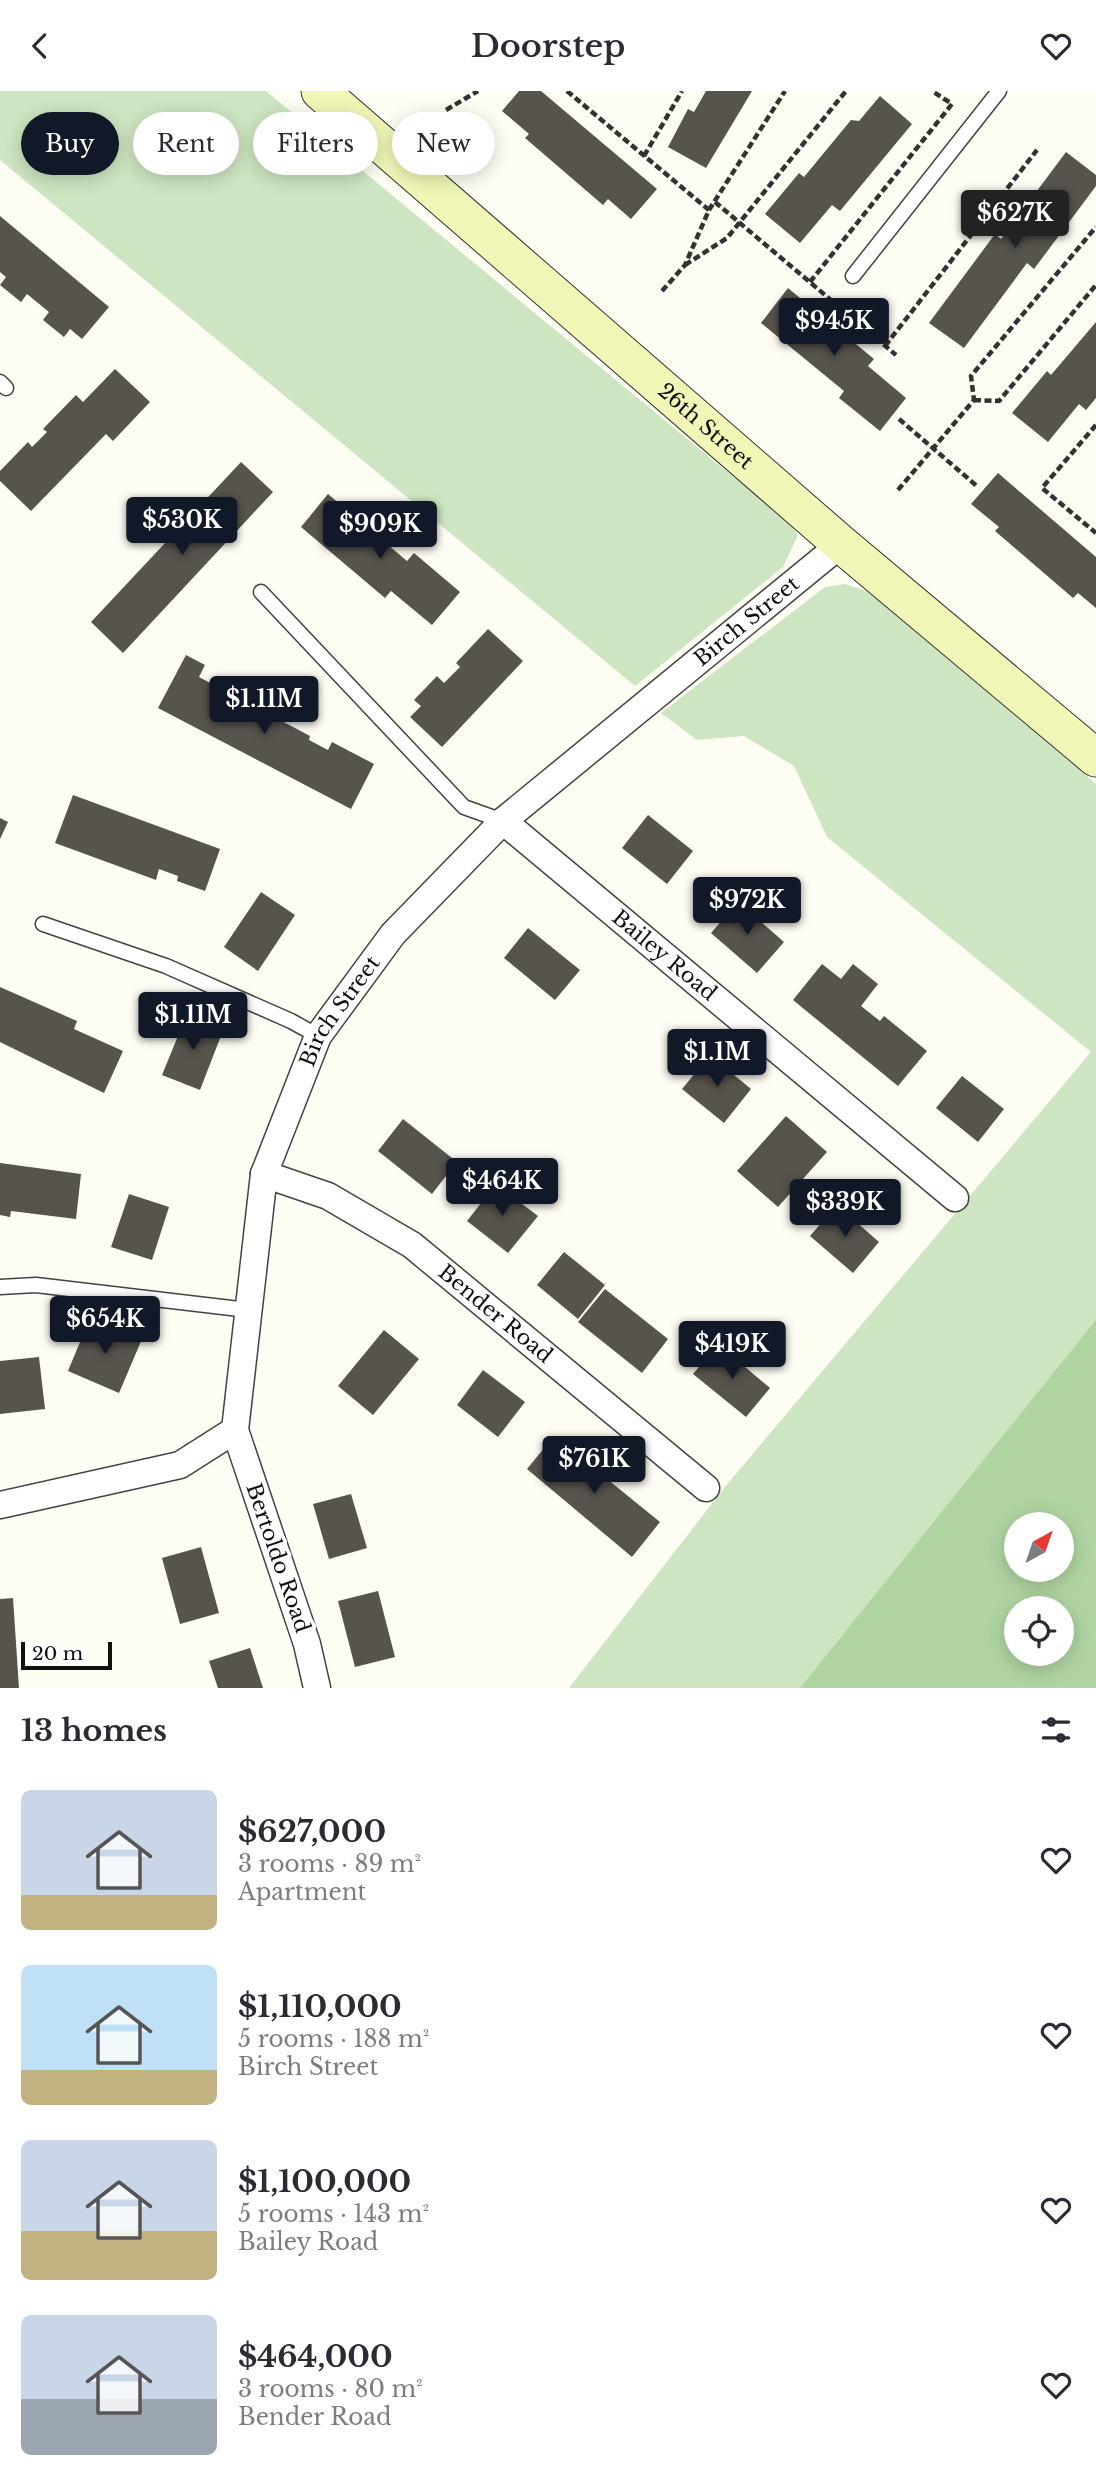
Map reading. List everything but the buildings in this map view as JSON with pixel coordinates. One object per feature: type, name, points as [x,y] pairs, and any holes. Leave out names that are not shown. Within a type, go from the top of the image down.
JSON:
[{"type":"street","name":"26th Street","points":[[320,91],[841,544],[1096,758]]},
{"type":"street","name":"Birch Street","points":[[234,1430],[264,1174],[318,1036],[393,934],[503,821],[841,544]]},
{"type":"street","name":"Bailey Road","points":[[503,821],[955,1198]]},
{"type":"street","name":"Bender Road","points":[[264,1174],[328,1196],[412,1245],[706,1488]]},
{"type":"street","points":[[0,1504],[180,1465],[234,1430]]},
{"type":"street","name":"Bertoldo Road","points":[[234,1430],[307,1644],[317,1688]]},
{"type":"lane","points":[[853,276],[999,91]]},
{"type":"lane","points":[[261,592],[464,807],[503,821]]},
{"type":"lane","points":[[43,924],[166,966],[291,1021],[318,1036]]},
{"type":"lane","points":[[0,1287],[36,1285],[248,1310]]},
{"type":"path","points":[[446,110],[478,91]]},
{"type":"path","points":[[566,91],[709,210]]},
{"type":"path","points":[[644,156],[682,91]]},
{"type":"path","points":[[685,265],[709,210],[785,91]]},
{"type":"path","points":[[662,291],[685,265],[727,238],[846,91]]},
{"type":"path","points":[[810,282],[952,104],[932,91]]},
{"type":"path","points":[[885,346],[1037,150]]},
{"type":"path","points":[[715,202],[896,355]]},
{"type":"path","points":[[898,490],[974,400],[971,376],[1096,227]]},
{"type":"path","points":[[974,400],[999,401],[1096,285]]},
{"type":"path","points":[[899,419],[978,487]]},
{"type":"path","points":[[1096,425],[1042,488],[1096,533]]},
{"type":"green space","points":[[0,91],[266,91],[291,112],[253,112],[253,175],[368,175],[789,523],[798,535],[783,567],[635,686],[0,160]]},
{"type":"green space","points":[[845,584],[866,591],[891,608],[1096,784],[1096,1688],[569,1688],[724,1488],[1091,1052],[827,837],[794,766],[744,736],[697,740],[661,713],[825,587]]},
{"type":"green space","points":[[1096,1320],[1096,1688],[800,1688]]}]
